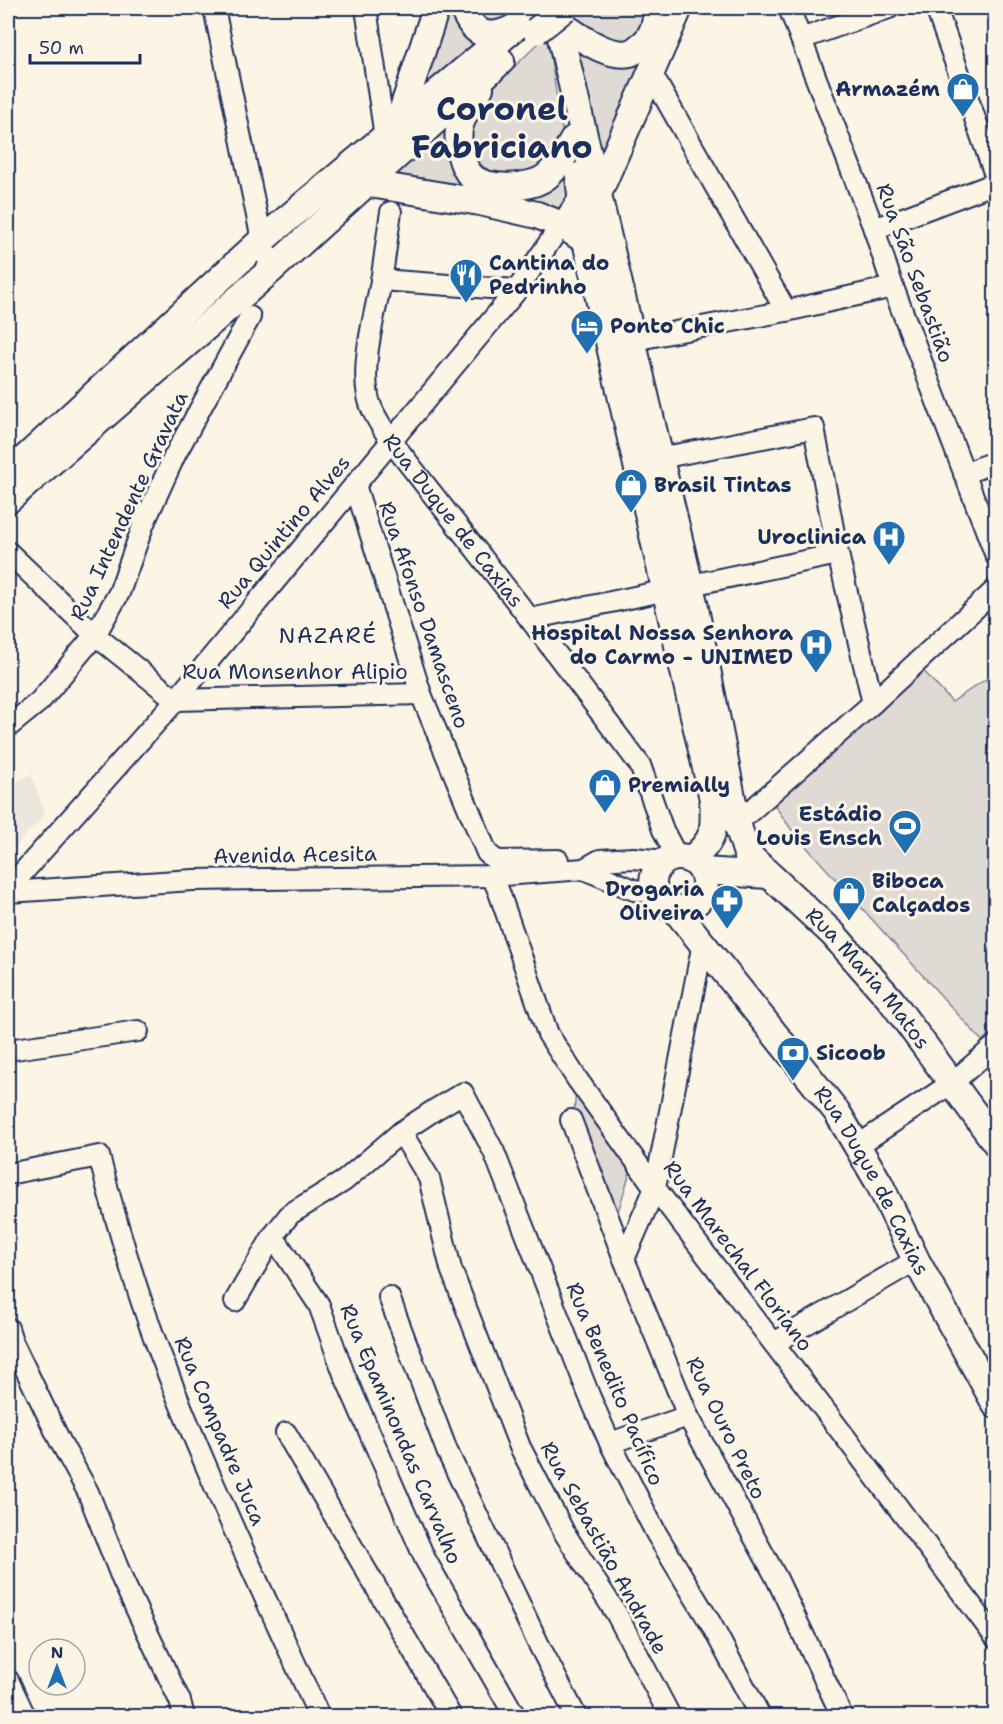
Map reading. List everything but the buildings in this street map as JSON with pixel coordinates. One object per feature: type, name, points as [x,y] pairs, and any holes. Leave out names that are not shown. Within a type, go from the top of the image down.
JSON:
[{"type":"main road","points":[[391,132],[436,8]]},
{"type":"main road","points":[[463,8],[474,29],[483,34],[501,34],[541,17]]},
{"type":"main road","points":[[541,17],[598,47],[615,53],[631,53],[646,42],[655,27],[657,8]]},
{"type":"main road","points":[[590,194],[651,73],[680,8]]},
{"type":"main road","points":[[8,474],[262,240],[391,132],[541,17]]},
{"type":"main road","points":[[8,500],[271,270],[488,72],[541,17]]},
{"type":"main road","points":[[541,17],[633,340],[660,458],[678,588],[713,799],[714,818],[711,836],[705,849],[684,862],[658,868],[653,884],[664,900],[690,907],[701,896],[704,888],[684,862]]},
{"type":"main road","points":[[541,17],[590,194],[586,241],[678,588]]},
{"type":"main road","points":[[488,72],[459,128],[459,146],[464,164],[473,178],[494,186],[528,185],[545,178],[574,139]]},
{"type":"main road","points":[[364,183],[480,202],[537,215],[562,225],[586,241]]},
{"type":"main road","name":"Rua Maria Matos","points":[[678,588],[737,823],[747,854],[833,934],[877,983],[996,1143]]},
{"type":"main road","points":[[684,862],[737,823]]},
{"type":"main road","points":[[684,862],[769,875]]},
{"type":"main road","name":"Rua Duque de Caxias","points":[[664,900],[703,943],[767,1027],[837,1112],[879,1183],[916,1260],[996,1405]]},
{"type":"street","points":[[214,8],[262,240],[271,270]]},
{"type":"street","points":[[366,8],[391,132]]},
{"type":"street","name":"Rua São Sebastião","points":[[789,8],[996,556]]},
{"type":"street","points":[[801,39],[889,8]]},
{"type":"street","points":[[874,229],[996,180],[936,8]]},
{"type":"street","points":[[651,73],[786,311]]},
{"type":"street","name":"Rua Quintino Alves","points":[[8,890],[176,700],[517,290],[562,225],[590,194]]},
{"type":"street","name":"Rua Duque de Caxias","points":[[390,212],[369,344],[368,396],[377,419],[391,441],[640,765],[663,830],[684,862]]},
{"type":"street","points":[[381,280],[517,290]]},
{"type":"street","points":[[633,340],[786,311],[893,287]]},
{"type":"street","name":"Rua Intendente Gravata","points":[[8,727],[40,701],[95,635],[119,593],[144,523],[175,455],[250,316]]},
{"type":"street","points":[[660,458],[814,428],[838,554],[873,703]]},
{"type":"street","points":[[964,474],[996,461]]},
{"type":"street","name":"Rua Afonso Damasceno","points":[[355,485],[421,694],[487,853],[497,861],[592,865]]},
{"type":"street","name":"Rua Monsenhor Alipio","points":[[8,552],[95,635],[176,700],[421,694]]},
{"type":"street","points":[[530,619],[838,554]]},
{"type":"street","points":[[737,823],[873,703],[996,589]]},
{"type":"street","name":"Avenida Acesita","points":[[8,890],[193,880],[492,876],[633,858],[684,862]]},
{"type":"street","name":"Avenida Acesita","points":[[592,865],[634,890],[664,900]]},
{"type":"street","name":"Rua Marechal Floriano","points":[[492,876],[548,1034],[577,1079],[655,1188],[996,1638]]},
{"type":"street","points":[[624,1259],[655,1188],[703,943]]},
{"type":"street","points":[[8,1050],[138,1031]]},
{"type":"street","points":[[857,1146],[952,1083],[996,1045]]},
{"type":"street","name":"Rua Benedito Pacífico","points":[[402,1132],[464,1093],[494,1152],[610,1443],[656,1533],[711,1624],[760,1716]]},
{"type":"street","name":"Rua Ouro Preto","points":[[571,1120],[624,1259],[688,1416],[776,1578],[842,1716]]},
{"type":"street","points":[[235,1301],[273,1236],[290,1214],[344,1181],[402,1132]]},
{"type":"street","name":"Rua Sebastião Andrade","points":[[402,1132],[429,1178],[451,1269],[520,1447],[565,1534],[616,1613],[669,1716]]},
{"type":"street","name":"Rua Compadre Juca","points":[[8,1174],[99,1156],[117,1224],[155,1338],[197,1445],[319,1716]]},
{"type":"street","name":"Rua Epaminondas Carvalho","points":[[273,1236],[319,1305],[344,1374],[425,1559],[515,1716]]},
{"type":"street","points":[[774,1343],[916,1260]]},
{"type":"street","points":[[389,1297],[447,1451],[538,1643],[576,1716]]},
{"type":"street","points":[[8,1328],[55,1431],[88,1492],[123,1581],[180,1701],[184,1716]]},
{"type":"street","points":[[610,1443],[688,1416]]},
{"type":"street","points":[[286,1433],[451,1716]]},
{"type":"street","points":[[8,1680],[26,1716]]},
{"type":"shaded area","points":[[443,8],[451,8],[457,25],[480,40],[411,112]]},
{"type":"shaded area","points":[[467,8],[535,8],[504,21],[481,20]]},
{"type":"shaded area","points":[[576,8],[648,8],[634,44],[588,36],[572,11]]},
{"type":"shaded area","points":[[547,35],[563,136],[550,162],[534,174],[508,177],[493,173],[482,166],[470,147],[468,120],[479,101]]},
{"type":"shaded area","points":[[572,39],[589,58],[606,65],[624,62],[647,52],[600,181]]},
{"type":"shaded area","points":[[457,110],[453,139],[499,193],[524,199],[539,193],[563,173],[572,203],[560,219],[378,178]]},
{"type":"shaded area","name":"Estádio Louis Ensch","points":[[918,665],[952,702],[986,679],[996,690],[995,1029],[982,1041],[793,832],[773,803]]},
{"type":"shaded area","points":[[31,774],[45,814],[8,855],[8,787]]},
{"type":"shaded area","points":[[577,1077],[634,1159],[615,1222],[574,1115]]},
{"type":"place","name":"Armazém","points":[[963,118]]},
{"type":"place","name":"Cantina do Pedrinho","points":[[466,304]]},
{"type":"place","name":"Ponto Chic","points":[[587,355]]},
{"type":"place","name":"Brasil Tintas","points":[[631,514]]},
{"type":"place","name":"Uroclinica","points":[[889,566]]},
{"type":"place","name":"Hospital Nossa Senhora do Carmo - UNIMED","points":[[816,674]]},
{"type":"place","name":"Premially","points":[[605,814]]},
{"type":"place","name":"Estádio Louis Ensch","points":[[905,855]]},
{"type":"place","name":"Biboca Calçados","points":[[849,922]]},
{"type":"place","name":"Drogaria Oliveira","points":[[727,930]]},
{"type":"place","name":"Sicoob","points":[[793,1082]]},
{"type":"district","name":"Coronel Fabriciano","points":[[502,127]]},
{"type":"district","name":"NAZARÉ","points":[[328,635]]}]
